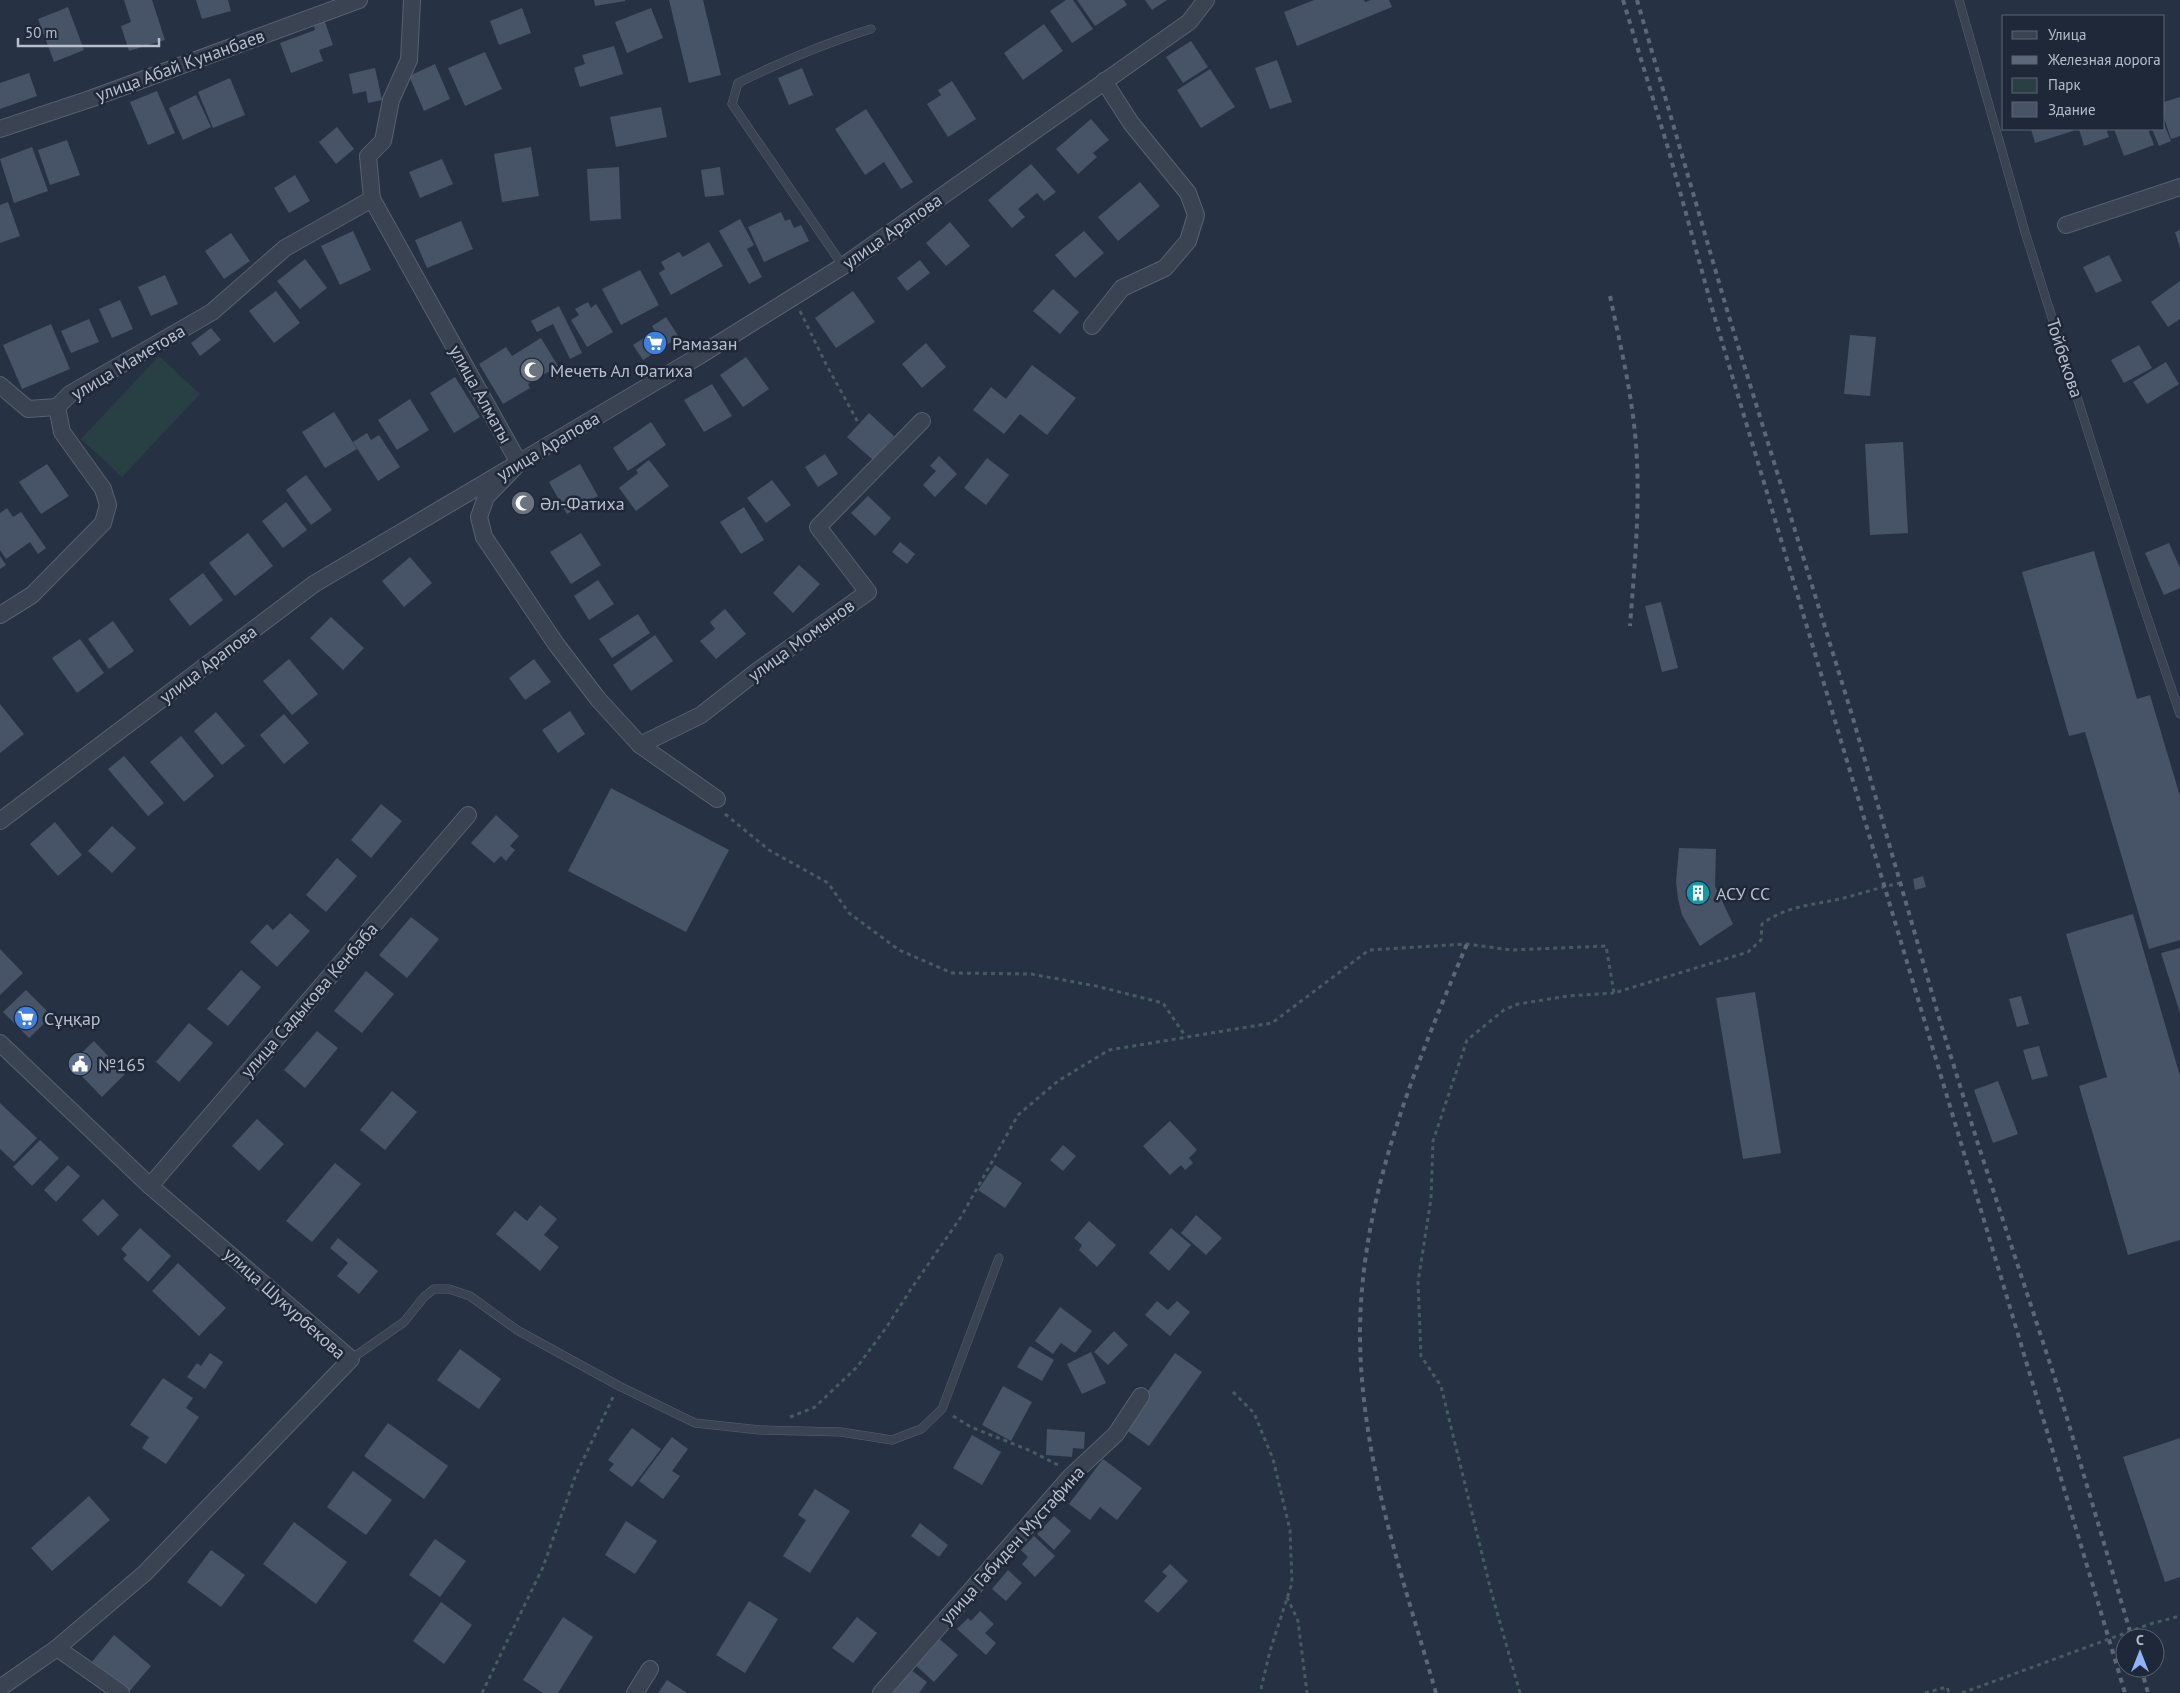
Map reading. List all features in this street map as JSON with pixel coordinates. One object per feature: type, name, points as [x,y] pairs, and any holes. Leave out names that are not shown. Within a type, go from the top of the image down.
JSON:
[{"type":"street","name":"улица Абай Кунанбаев","points":[[0,129],[359,0]]},
{"type":"street","name":"улица Алматы","points":[[412,0],[409,60],[390,100],[383,141],[368,156],[372,199],[519,463],[486,497],[479,518],[484,538],[556,644],[598,699],[640,745],[717,799]]},
{"type":"street","name":"улица Арапова","points":[[0,821],[314,584],[699,356],[843,266],[1189,22],[1206,0]]},
{"type":"street","points":[[1092,326],[1122,288],[1165,268],[1188,240],[1196,215],[1188,193],[1131,123],[1104,81]]},
{"type":"street","points":[[2066,225],[2180,187]]},
{"type":"street","name":"улица Маметова","points":[[0,615],[32,595],[103,523],[108,505],[103,489],[62,432],[57,407],[70,394],[212,312],[285,248],[372,199]]},
{"type":"street","points":[[0,384],[28,409],[57,407]]},
{"type":"street","name":"улица Момынов","points":[[640,745],[701,716],[756,672],[868,592],[818,526],[922,421]]},
{"type":"street","name":"улица Садыкова Кенбаба","points":[[150,1186],[468,815]]},
{"type":"street","name":"улица Шукурбекова","points":[[0,1044],[150,1186],[351,1359],[145,1573],[56,1648],[0,1688]]},
{"type":"street","name":"улица Габиден Мустафина","points":[[881,1693],[1071,1476],[1116,1434],[1141,1396]]},
{"type":"street","points":[[56,1648],[122,1693]]},
{"type":"street","points":[[635,1693],[650,1669]]},
{"type":"lane","name":"Тойбекова","points":[[1959,0],[2024,232],[2136,584],[2180,714]]},
{"type":"lane","points":[[843,266],[732,104],[738,83],[781,62],[844,37],[871,29]]},
{"type":"lane","points":[[351,1359],[404,1322],[424,1297],[434,1289],[449,1289],[470,1296],[517,1330],[619,1386],[695,1423],[760,1430],[841,1432],[892,1440],[921,1429],[942,1409],[999,1258]]},
{"type":"path","points":[[791,298],[807,323],[826,364],[859,424]]},
{"type":"path","points":[[717,799],[723,813],[769,850],[828,884],[849,913],[899,950],[952,973],[1031,974],[1096,986],[1163,1003],[1186,1037]]},
{"type":"path","points":[[1520,1693],[1491,1591],[1441,1386],[1421,1356],[1418,1282],[1431,1200],[1433,1141],[1468,1040],[1504,1010],[1518,1004],[1568,996],[1614,993],[1748,952],[1761,940],[1762,924],[1773,915],[1804,904],[1840,898],[1901,883]]},
{"type":"path","points":[[787,1419],[814,1407],[857,1367],[869,1352],[961,1217],[1018,1115],[1058,1081],[1109,1050],[1272,1023],[1368,950],[1467,944],[1511,950],[1606,946],[1614,993]]},
{"type":"path","points":[[482,1693],[543,1567],[575,1477],[619,1386]]},
{"type":"path","points":[[1233,1392],[1254,1414],[1273,1460],[1290,1530],[1292,1583],[1270,1651],[1260,1693]]},
{"type":"path","points":[[942,1409],[971,1427],[1055,1462],[1071,1476]]},
{"type":"path","points":[[1287,1597],[1298,1621],[1307,1693]]},
{"type":"path","points":[[1962,1693],[2150,1624],[2180,1616]]},
{"type":"path","points":[[1925,1693],[1947,1687],[1949,1693]]},
{"type":"green space","points":[[159,356],[200,394],[122,477],[81,439]]},
{"type":"building","points":[[124,0],[152,0],[165,40],[129,51],[121,26],[131,22]]},
{"type":"building","points":[[196,0],[228,0],[231,11],[202,19]]},
{"type":"building","points":[[594,0],[625,0],[625,1],[595,6]]},
{"type":"building","points":[[669,0],[703,0],[721,75],[689,83]]},
{"type":"building","points":[[1066,0],[1073,0],[1093,29],[1072,43],[1050,11]]},
{"type":"building","points":[[1077,0],[1124,0],[1127,5],[1095,26]]},
{"type":"building","points":[[1145,0],[1167,0],[1152,10]]},
{"type":"building","points":[[1314,0],[1364,0],[1365,2],[1389,0],[1392,7],[1297,46],[1284,12]]},
{"type":"building","points":[[68,7],[84,50],[54,62],[38,19]]},
{"type":"building","points":[[522,8],[531,33],[499,45],[490,21]]},
{"type":"building","points":[[651,8],[663,38],[627,53],[615,22]]},
{"type":"building","points":[[324,19],[333,45],[319,50],[323,61],[291,73],[280,43],[315,30],[313,23]]},
{"type":"building","points":[[1044,24],[1063,51],[1023,80],[1004,53]]},
{"type":"building","points":[[1191,41],[1208,67],[1183,83],[1166,57]]},
{"type":"building","points":[[614,46],[623,74],[580,87],[574,68],[585,64],[582,55]]},
{"type":"building","points":[[485,52],[502,89],[465,106],[448,68]]},
{"type":"building","points":[[1277,60],[1292,102],[1270,109],[1255,68]]},
{"type":"building","points":[[435,64],[450,99],[424,111],[409,76]]},
{"type":"building","points":[[375,68],[382,100],[368,103],[366,91],[353,94],[349,74]]},
{"type":"building","points":[[802,68],[813,95],[789,105],[778,78]]},
{"type":"building","points":[[1210,69],[1235,107],[1201,128],[1177,90]]},
{"type":"building","points":[[29,73],[37,96],[0,109],[0,83]]},
{"type":"building","points":[[230,78],[245,115],[213,128],[198,92]]},
{"type":"building","points":[[952,81],[976,119],[948,137],[927,104],[941,95],[938,90]]},
{"type":"building","points":[[157,91],[175,133],[148,145],[130,102]]},
{"type":"building","points":[[196,95],[211,127],[183,140],[169,108]]},
{"type":"building","points":[[2180,97],[2180,136],[2171,139],[2165,121],[2165,102]]},
{"type":"building","points":[[661,107],[667,137],[616,147],[610,117]]},
{"type":"building","points":[[866,109],[913,182],[901,189],[884,162],[865,175],[835,129]]},
{"type":"building","points":[[1091,119],[1109,140],[1093,153],[1097,157],[1078,174],[1056,149]]},
{"type":"building","points":[[2165,126],[2171,141],[2159,146],[2152,130],[2165,130]]},
{"type":"building","points":[[337,127],[354,149],[336,164],[319,142]]},
{"type":"building","points":[[2031,130],[2073,130],[2073,131],[2035,143]]},
{"type":"building","points":[[2079,130],[2106,130],[2109,137],[2084,146]]},
{"type":"building","points":[[2114,130],[2148,130],[2154,145],[2124,156]]},
{"type":"building","points":[[67,140],[80,175],[50,185],[38,150]]},
{"type":"building","points":[[32,147],[48,191],[14,203],[0,159]]},
{"type":"building","points":[[531,147],[539,196],[502,202],[494,154]]},
{"type":"building","points":[[442,159],[453,184],[420,198],[409,172]]},
{"type":"building","points":[[1031,164],[1056,192],[1044,201],[1037,193],[1018,209],[1025,217],[1012,228],[988,200]]},
{"type":"building","points":[[619,167],[621,219],[590,221],[587,169]]},
{"type":"building","points":[[720,167],[724,195],[705,197],[701,170]]},
{"type":"building","points":[[295,175],[310,201],[289,213],[274,188]]},
{"type":"building","points":[[1140,182],[1160,206],[1118,241],[1098,217]]},
{"type":"building","points":[[8,202],[20,236],[0,243],[0,205]]},
{"type":"building","points":[[781,212],[785,221],[790,219],[794,228],[801,225],[809,241],[764,262],[748,227]]},
{"type":"building","points":[[740,219],[754,245],[747,249],[762,277],[749,284],[719,231]]},
{"type":"building","points":[[461,221],[473,249],[427,268],[415,240]]},
{"type":"building","points":[[950,222],[970,246],[946,266],[926,243]]},
{"type":"building","points":[[2180,230],[2180,248],[2175,232]]},
{"type":"building","points":[[353,231],[371,270],[340,285],[321,246]]},
{"type":"building","points":[[1084,231],[1104,253],[1075,278],[1055,255]]},
{"type":"building","points":[[231,233],[250,261],[224,279],[205,251]]},
{"type":"building","points":[[709,242],[723,266],[671,295],[659,273],[665,269],[661,262],[679,252],[683,257]]},
{"type":"building","points":[[2109,255],[2122,281],[2096,293],[2083,267]]},
{"type":"building","points":[[305,259],[327,288],[300,309],[277,281]]},
{"type":"building","points":[[920,260],[930,273],[907,291],[897,278]]},
{"type":"building","points":[[640,270],[659,305],[621,325],[602,289]]},
{"type":"building","points":[[165,275],[178,304],[151,316],[138,287]]},
{"type":"building","points":[[2180,281],[2180,319],[2168,327],[2151,302]]},
{"type":"building","points":[[1053,289],[1079,312],[1060,334],[1033,311]]},
{"type":"building","points":[[276,291],[300,323],[274,343],[249,311]]},
{"type":"building","points":[[853,291],[875,322],[836,348],[815,318]]},
{"type":"building","points":[[120,300],[133,329],[112,338],[99,309]]},
{"type":"building","points":[[588,302],[591,308],[596,304],[613,332],[587,347],[571,320],[579,315],[575,309]]},
{"type":"building","points":[[559,306],[582,353],[570,359],[553,324],[537,332],[531,321]]},
{"type":"building","points":[[666,317],[679,337],[643,360],[633,345],[655,331],[652,326]]},
{"type":"building","points":[[89,319],[99,342],[71,353],[61,331]]},
{"type":"building","points":[[51,324],[70,369],[22,389],[3,345]]},
{"type":"building","points":[[211,328],[221,340],[200,356],[191,343]]},
{"type":"building","points":[[1850,335],[1876,337],[1870,396],[1844,394]]},
{"type":"building","points":[[541,338],[558,366],[528,384],[530,388],[503,404],[479,364],[506,347],[512,356]]},
{"type":"building","points":[[926,343],[946,367],[922,388],[902,364]]},
{"type":"building","points":[[2139,345],[2152,368],[2124,383],[2111,360]]},
{"type":"building","points":[[746,357],[769,389],[743,407],[720,375]]},
{"type":"building","points":[[2166,362],[2179,384],[2147,404],[2133,382]]},
{"type":"building","points":[[1032,365],[1076,398],[1047,435],[1020,414],[1004,434],[973,410],[991,387],[1006,399]]},
{"type":"building","points":[[455,377],[480,417],[454,433],[430,393]]},
{"type":"building","points":[[712,384],[732,416],[704,432],[684,400]]},
{"type":"building","points":[[410,399],[429,430],[397,450],[378,420]]},
{"type":"building","points":[[334,412],[357,449],[325,468],[302,432]]},
{"type":"building","points":[[869,413],[894,436],[873,460],[847,437]]},
{"type":"building","points":[[651,422],[666,445],[628,471],[613,448]]},
{"type":"building","points":[[367,433],[371,440],[379,435],[400,467],[378,481],[353,442]]},
{"type":"building","points":[[1903,442],[1908,533],[1870,535],[1865,444]]},
{"type":"building","points":[[825,454],[838,474],[818,487],[805,467]]},
{"type":"building","points":[[939,456],[957,474],[935,497],[923,485],[936,471],[930,466]]},
{"type":"building","points":[[987,458],[1009,475],[986,505],[964,488]]},
{"type":"building","points":[[649,460],[669,486],[636,511],[619,488],[638,473],[636,470]]},
{"type":"building","points":[[47,464],[69,496],[41,514],[19,482]]},
{"type":"building","points":[[580,464],[598,496],[567,514],[549,482]]},
{"type":"building","points":[[306,475],[332,510],[311,525],[286,490]]},
{"type":"building","points":[[772,480],[791,505],[766,523],[747,498]]},
{"type":"building","points":[[868,496],[891,518],[875,536],[851,513]]},
{"type":"building","points":[[286,502],[307,530],[283,548],[262,521]]},
{"type":"building","points":[[744,507],[764,540],[741,554],[720,522]]},
{"type":"building","points":[[7,508],[13,517],[21,512],[46,548],[38,554],[30,542],[6,559],[0,550],[0,513]]},
{"type":"building","points":[[248,533],[273,566],[235,596],[209,563]]},
{"type":"building","points":[[581,533],[601,565],[571,584],[550,552]]},
{"type":"building","points":[[900,542],[915,554],[907,564],[892,552]]},
{"type":"building","points":[[2169,543],[2180,568],[2180,588],[2164,595],[2145,553]]},
{"type":"building","points":[[2094,551],[2137,699],[2150,695],[2180,796],[2180,940],[2149,949],[2085,732],[2069,736],[2022,572]]},
{"type":"building","points":[[0,556],[6,565],[0,569]]},
{"type":"building","points":[[410,557],[432,583],[404,607],[382,581]]},
{"type":"building","points":[[799,565],[820,584],[793,613],[773,593]]},
{"type":"building","points":[[203,573],[223,600],[190,626],[169,599]]},
{"type":"building","points":[[598,580],[614,604],[589,620],[574,596]]},
{"type":"building","points":[[1661,602],[1678,668],[1662,672],[1645,606]]},
{"type":"building","points":[[725,609],[746,634],[716,659],[700,641],[715,629],[710,622]]},
{"type":"building","points":[[638,614],[650,633],[612,658],[599,639]]},
{"type":"building","points":[[331,617],[364,648],[343,670],[310,638]]},
{"type":"building","points":[[113,621],[134,651],[109,669],[88,639]]},
{"type":"building","points":[[655,635],[673,661],[631,691],[613,665]]},
{"type":"building","points":[[80,639],[104,673],[77,693],[52,658]]},
{"type":"building","points":[[289,659],[318,694],[292,715],[263,681]]},
{"type":"building","points":[[534,659],[551,682],[525,700],[509,678]]},
{"type":"building","points":[[0,704],[24,734],[0,753]]},
{"type":"building","points":[[570,711],[585,734],[558,753],[542,730]]},
{"type":"building","points":[[216,712],[245,746],[222,765],[194,731]]},
{"type":"building","points":[[284,714],[309,743],[284,764],[260,735]]},
{"type":"building","points":[[181,736],[214,776],[184,802],[150,762]]},
{"type":"building","points":[[124,756],[164,803],[148,816],[108,769]]},
{"type":"building","points":[[611,788],[729,850],[686,932],[568,871]]},
{"type":"building","points":[[381,804],[402,821],[371,858],[351,840]]},
{"type":"building","points":[[496,815],[519,836],[510,846],[515,850],[506,861],[501,856],[494,863],[471,843]]},
{"type":"building","points":[[55,822],[82,855],[58,876],[30,844]]},
{"type":"building","points":[[112,826],[136,848],[112,873],[88,851]]},
{"type":"building","name":"АСУ СС","points":[[1679,848],[1716,849],[1715,886],[1733,924],[1700,946],[1682,915],[1678,899],[1676,882]]},
{"type":"building","points":[[337,858],[357,876],[326,912],[306,895]]},
{"type":"building","points":[[1923,876],[1926,887],[1915,890],[1913,879]]},
{"type":"building","points":[[290,913],[310,931],[277,967],[250,942],[267,924],[273,930]]},
{"type":"building","points":[[2133,914],[2180,1076],[2180,1240],[2128,1255],[2079,1086],[2107,1077],[2066,934]]},
{"type":"building","points":[[411,917],[439,939],[407,978],[379,955]]},
{"type":"building","points":[[2180,948],[2180,1013],[2161,953]]},
{"type":"building","points":[[0,949],[23,973],[0,995]]},
{"type":"building","points":[[241,970],[261,987],[228,1026],[207,1009]]},
{"type":"building","points":[[366,971],[394,994],[362,1033],[334,1011]]},
{"type":"building","points":[[26,990],[52,1016],[29,1038],[3,1012]]},
{"type":"building","points":[[1755,992],[1781,1153],[1743,1159],[1716,998]]},
{"type":"building","points":[[2021,996],[2029,1024],[2017,1027],[2009,999]]},
{"type":"building","points":[[189,1023],[213,1043],[179,1082],[156,1062]]},
{"type":"building","points":[[317,1031],[338,1048],[305,1088],[284,1070]]},
{"type":"building","points":[[94,1041],[125,1074],[102,1097],[70,1064]]},
{"type":"building","points":[[2039,1046],[2048,1076],[2032,1080],[2023,1050]]},
{"type":"building","points":[[1998,1081],[2018,1134],[1993,1143],[1974,1090]]},
{"type":"building","points":[[392,1091],[417,1112],[385,1150],[360,1130]]},
{"type":"building","points":[[0,1103],[37,1138],[14,1162],[0,1149]]},
{"type":"building","points":[[257,1119],[284,1144],[259,1171],[232,1146]]},
{"type":"building","points":[[1170,1121],[1197,1150],[1189,1158],[1193,1163],[1185,1170],[1181,1165],[1170,1175],[1143,1146]]},
{"type":"building","points":[[40,1140],[59,1158],[32,1186],[13,1167]]},
{"type":"building","points":[[1063,1145],[1076,1156],[1063,1171],[1050,1160]]},
{"type":"building","points":[[335,1163],[361,1184],[312,1242],[286,1221]]},
{"type":"building","points":[[68,1165],[80,1176],[56,1202],[44,1190]]},
{"type":"building","points":[[995,1165],[1022,1183],[1005,1208],[978,1190]]},
{"type":"building","points":[[103,1199],[119,1215],[98,1236],[82,1220]]},
{"type":"building","points":[[540,1205],[557,1219],[544,1235],[559,1247],[540,1271],[496,1234],[515,1211],[527,1221]]},
{"type":"building","points":[[1196,1215],[1222,1238],[1206,1255],[1181,1233]]},
{"type":"building","points":[[1089,1221],[1116,1245],[1097,1267],[1079,1250],[1082,1245],[1074,1238]]},
{"type":"building","points":[[140,1228],[171,1256],[148,1282],[123,1259],[127,1255],[121,1249]]},
{"type":"building","points":[[1171,1228],[1191,1245],[1169,1271],[1149,1253]]},
{"type":"building","points":[[338,1238],[378,1271],[359,1294],[337,1276],[348,1263],[330,1248]]},
{"type":"building","points":[[178,1263],[226,1308],[199,1336],[152,1291]]},
{"type":"building","points":[[1157,1301],[1168,1310],[1177,1301],[1190,1312],[1170,1336],[1145,1315]]},
{"type":"building","points":[[1060,1307],[1092,1331],[1075,1353],[1061,1343],[1053,1354],[1035,1341]]},
{"type":"building","points":[[1114,1331],[1128,1345],[1108,1365],[1094,1352]]},
{"type":"building","points":[[1030,1346],[1054,1360],[1042,1381],[1017,1367]]},
{"type":"building","points":[[460,1349],[501,1379],[479,1409],[437,1380]]},
{"type":"building","points":[[1091,1352],[1106,1383],[1082,1394],[1067,1364]]},
{"type":"building","points":[[210,1353],[223,1362],[205,1389],[187,1377],[197,1363],[201,1366]]},
{"type":"building","points":[[1175,1353],[1202,1372],[1149,1446],[1122,1427]]},
{"type":"building","points":[[163,1378],[193,1398],[186,1408],[199,1417],[166,1464],[142,1448],[149,1437],[130,1425]]},
{"type":"building","points":[[1003,1386],[1032,1402],[1011,1441],[982,1425]]},
{"type":"building","points":[[388,1423],[448,1466],[424,1499],[364,1456]]},
{"type":"building","points":[[632,1428],[661,1449],[632,1487],[609,1470],[614,1464],[608,1460]]},
{"type":"building","points":[[1047,1429],[1085,1432],[1084,1449],[1073,1448],[1072,1457],[1046,1455]]},
{"type":"building","points":[[972,1435],[1001,1452],[982,1485],[953,1468]]},
{"type":"building","points":[[672,1437],[688,1449],[672,1471],[680,1476],[663,1499],[639,1481]]},
{"type":"building","points":[[2180,1438],[2180,1577],[2165,1582],[2123,1457]]},
{"type":"building","points":[[1103,1459],[1142,1488],[1117,1520],[1100,1507],[1090,1520],[1069,1504]]},
{"type":"building","points":[[353,1471],[392,1500],[366,1535],[327,1507]]},
{"type":"building","points":[[815,1489],[850,1511],[810,1573],[783,1556],[806,1520],[798,1515]]},
{"type":"building","points":[[89,1496],[110,1520],[52,1571],[31,1548]]},
{"type":"building","points":[[1054,1516],[1071,1531],[1054,1550],[1037,1534]]},
{"type":"building","points":[[626,1521],[657,1541],[635,1574],[605,1555]]},
{"type":"building","points":[[294,1522],[347,1562],[316,1604],[263,1564]]},
{"type":"building","points":[[920,1523],[948,1545],[939,1557],[911,1536]]},
{"type":"building","points":[[1034,1536],[1055,1556],[1035,1577],[1022,1564],[1028,1557],[1021,1550]]},
{"type":"building","points":[[435,1539],[466,1561],[440,1597],[409,1575]]},
{"type":"building","points":[[211,1550],[245,1575],[221,1607],[187,1582]]},
{"type":"building","points":[[1170,1564],[1188,1581],[1158,1613],[1144,1601],[1167,1576],[1162,1572]]},
{"type":"building","points":[[1008,1570],[1022,1583],[1006,1601],[992,1589]]},
{"type":"building","points":[[749,1601],[778,1619],[745,1673],[716,1655]]},
{"type":"building","points":[[441,1602],[472,1625],[444,1664],[413,1641]]},
{"type":"building","points":[[980,1611],[994,1624],[985,1633],[996,1643],[986,1655],[957,1629],[968,1618],[971,1621]]},
{"type":"building","points":[[563,1617],[593,1637],[558,1693],[543,1693],[523,1680]]},
{"type":"building","points":[[857,1617],[877,1633],[853,1663],[832,1648]]},
{"type":"building","points":[[114,1635],[151,1666],[128,1693],[91,1663]]},
{"type":"building","points":[[936,1636],[958,1655],[934,1682],[912,1662]]},
{"type":"building","points":[[907,1667],[927,1682],[919,1693],[888,1693]]},
{"type":"building","points":[[667,1680],[687,1693],[658,1693]]},
{"type":"railway","points":[[1623,0],[1668,148],[1714,315],[2125,1693]]},
{"type":"railway","points":[[1637,0],[1727,310],[1852,715],[1940,1021],[2059,1391],[2129,1628]]},
{"type":"railway","points":[[1610,296],[1624,360],[1636,449],[1638,500],[1630,626]]},
{"type":"railway","points":[[1436,1693],[1397,1560],[1375,1470],[1367,1424],[1360,1332],[1363,1281],[1370,1231],[1394,1133],[1428,1037],[1467,944]]},
{"type":"railway","points":[[2144,1678],[2148,1693]]},
{"type":"place","name":"Рамазан","points":[[655,343]]},
{"type":"place","name":"Мечеть Ал Фатиха","points":[[532,370]]},
{"type":"place","name":"Әл-Фатиха","points":[[523,503]]},
{"type":"place","name":"АСУ СС","points":[[1698,893]]},
{"type":"place","name":"Сұңқар","points":[[26,1018]]},
{"type":"place","name":"№165","points":[[80,1064]]}]
